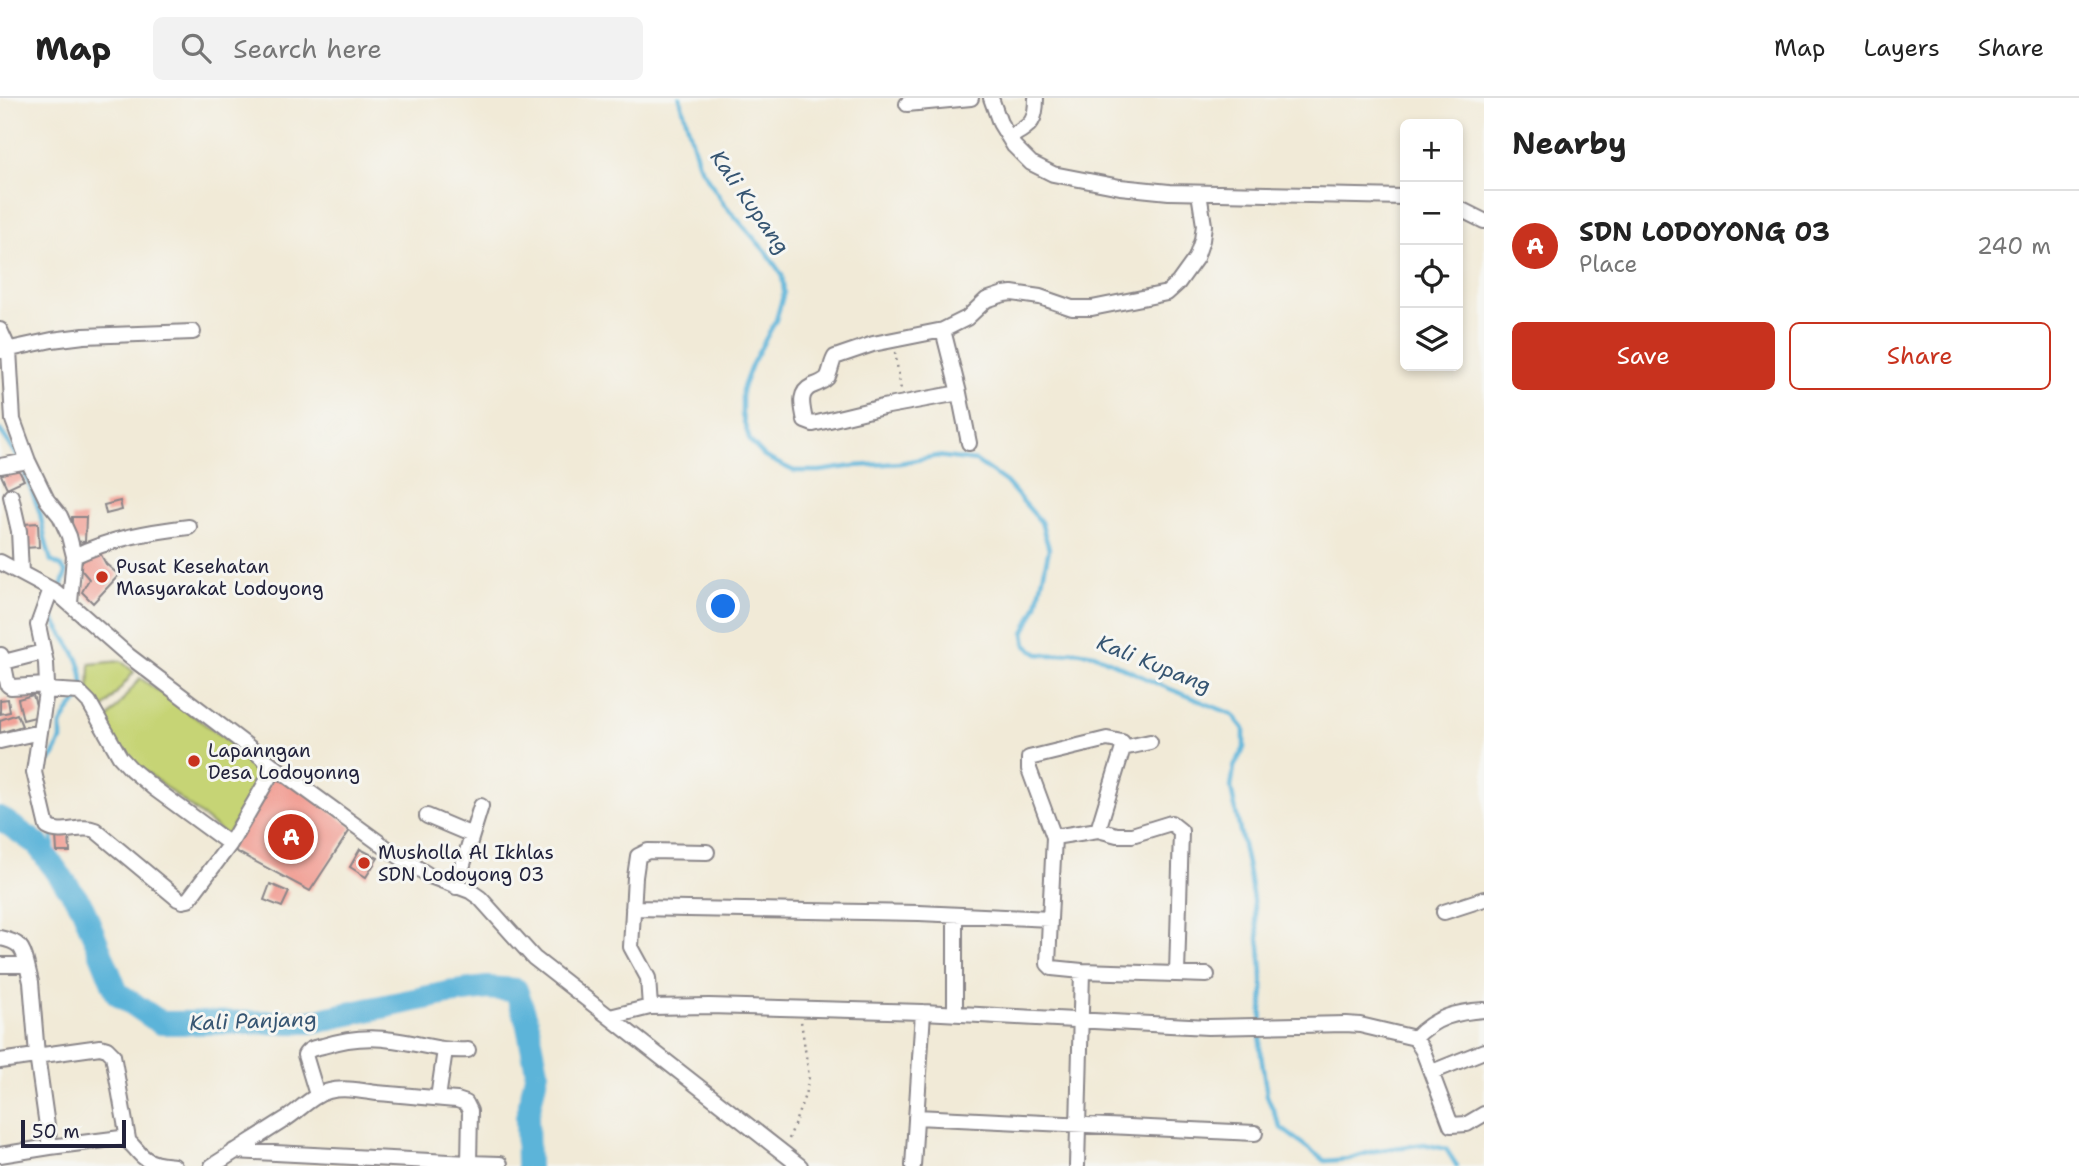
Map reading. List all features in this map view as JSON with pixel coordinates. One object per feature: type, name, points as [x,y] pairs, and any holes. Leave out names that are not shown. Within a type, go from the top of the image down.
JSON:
[{"type":"street","points":[[907,104],[971,98]]},
{"type":"street","points":[[991,98],[1000,122],[1010,138],[1031,163],[1053,174],[1120,187],[1199,193],[1400,197]]},
{"type":"street","points":[[1010,138],[1033,121],[1036,115],[1036,98]]},
{"type":"street","points":[[959,393],[813,424],[805,421],[802,399],[806,389],[829,376],[835,357],[894,340],[943,330],[967,318],[986,300],[1003,294],[1040,297],[1072,308],[1092,308],[1167,293],[1196,258],[1202,240],[1204,225],[1199,193]]},
{"type":"street","points":[[1463,210],[1484,221]]},
{"type":"street","points":[[0,330],[13,420],[27,461],[47,500],[65,525],[74,556],[60,595],[38,625],[46,663],[47,688],[34,772],[47,827],[58,831],[89,828],[95,830],[183,901],[191,898],[230,844],[275,767]]},
{"type":"street","points":[[943,330],[970,443]]},
{"type":"street","points":[[5,351],[84,336],[193,332]]},
{"type":"street","points":[[0,466],[27,461]]},
{"type":"street","points":[[11,496],[19,531],[21,572]]},
{"type":"street","points":[[74,556],[120,538],[189,527]]},
{"type":"street","points":[[0,562],[60,595],[129,656],[392,852],[430,876],[470,891],[480,898],[534,958],[800,1166]]},
{"type":"street","points":[[43,652],[2,658],[8,685],[47,688],[84,697],[120,757],[131,769],[230,844]]},
{"type":"street","points":[[0,741],[40,732]]},
{"type":"street","points":[[1098,830],[1124,748],[1122,741],[1107,739],[1030,757],[1029,769],[1054,836],[1049,966],[1082,971],[1207,975]]},
{"type":"street","points":[[1124,748],[1150,742]]},
{"type":"street","points":[[456,887],[481,806]]},
{"type":"street","points":[[427,816],[472,835]]},
{"type":"street","points":[[1054,836],[1098,830],[1117,835],[1132,835],[1171,823],[1181,831],[1177,974]]},
{"type":"street","points":[[650,1007],[648,978],[631,947],[638,856],[648,851],[707,852]]},
{"type":"street","points":[[1444,912],[1484,899]]},
{"type":"street","points":[[633,908],[919,913],[1051,919]]},
{"type":"street","points":[[955,915],[955,1013]]},
{"type":"street","points":[[0,938],[23,948],[31,982],[37,1055],[50,1147]]},
{"type":"street","points":[[0,965],[27,965]]},
{"type":"street","points":[[1077,1166],[1082,971]]},
{"type":"street","points":[[610,1017],[650,1007],[709,1006],[955,1013],[1208,1027],[1360,1025],[1416,1038],[1432,1072],[1451,1125],[1467,1124],[1484,1114]]},
{"type":"street","points":[[1416,1038],[1437,1020],[1457,1012],[1484,1010]]},
{"type":"street","points":[[913,1166],[923,1012]]},
{"type":"street","points":[[317,1095],[304,1055],[309,1050],[341,1040],[375,1038],[445,1050],[468,1050]]},
{"type":"street","points":[[0,1060],[100,1047],[110,1051],[113,1055],[128,1139],[144,1158],[153,1163],[174,1166]]},
{"type":"street","points":[[438,1098],[445,1050]]},
{"type":"street","points":[[1432,1072],[1484,1051]]},
{"type":"street","points":[[212,1166],[317,1095],[331,1090],[438,1098],[466,1103],[470,1111],[469,1163]]},
{"type":"street","points":[[916,1117],[1255,1133]]},
{"type":"street","points":[[0,1155],[114,1137],[128,1139]]},
{"type":"street","points":[[234,1151],[500,1164]]},
{"type":"path","points":[[894,340],[903,404]]},
{"type":"path","points":[[783,1154],[809,1077],[800,1010]]},
{"type":"green space","points":[[121,661],[134,672],[100,713],[89,694],[90,664]]},
{"type":"green space","name":"Lapanngan Desa Lodoyonng","points":[[140,678],[265,767],[227,836],[125,755],[104,724]]},
{"type":"building","points":[[17,467],[24,480],[7,488],[1,475]]},
{"type":"building","points":[[120,501],[122,510],[106,514],[104,505]]},
{"type":"building","points":[[72,517],[86,517],[85,542],[72,541]]},
{"type":"building","points":[[38,523],[39,547],[25,548],[24,524]]},
{"type":"building","name":"Pusat Kesehatan Masyarakat Lodoyong","points":[[94,550],[119,575],[93,603],[82,592],[89,579],[78,566]]},
{"type":"building","points":[[33,695],[39,716],[23,720],[18,699]]},
{"type":"building","points":[[8,699],[10,712],[0,714],[0,700]]},
{"type":"building","points":[[17,714],[22,726],[0,733],[0,720]]},
{"type":"building","points":[[276,771],[352,827],[310,891],[230,848]]},
{"type":"building","points":[[56,835],[69,835],[70,852],[57,852]]},
{"type":"building","name":"Musholla Al Ikhlas SDN Lodoyong 03","points":[[360,849],[378,858],[366,877],[350,867]]},
{"type":"building","points":[[270,884],[289,892],[282,907],[264,900]]},
{"type":"waterway","name":"Kali Kupang","points":[[680,98],[699,165],[724,204],[766,252],[782,275],[784,292],[776,320],[752,364],[742,390],[742,415],[750,441],[765,457],[794,471],[900,463],[937,456],[976,461],[1006,482],[1041,522],[1049,549],[1037,605],[1024,633],[1026,645],[1038,654],[1053,655],[1075,651],[1094,654],[1232,714],[1244,729],[1244,748],[1234,767],[1231,788],[1249,874],[1260,946],[1263,988],[1260,1048],[1267,1096],[1281,1128],[1325,1161],[1424,1144],[1446,1149],[1457,1166]]},
{"type":"waterway","points":[[0,430],[19,458]]},
{"type":"waterway","points":[[22,466],[40,513],[51,561],[61,566],[66,573],[51,614],[78,660],[83,680],[83,694],[61,725],[61,740],[52,759],[40,767]]},
{"type":"waterway","name":"Kali Panjang","points":[[0,818],[37,844],[82,906],[117,993],[161,1023],[310,1022],[448,993],[487,988],[516,990],[527,1021],[537,1071],[527,1118],[528,1166]]},
{"type":"waterway","points":[[49,861],[53,850],[52,833]]},
{"type":"place","name":"Pusat Kesehatan Masyarakat Lodoyong","points":[[102,577]]},
{"type":"place","name":"Lapanngan Desa Lodoyonng","points":[[194,761]]},
{"type":"place","name":"SDN LODOYONG 03","points":[[291,837]]},
{"type":"place","name":"Musholla Al Ikhlas SDN Lodoyong 03","points":[[364,863]]}]
